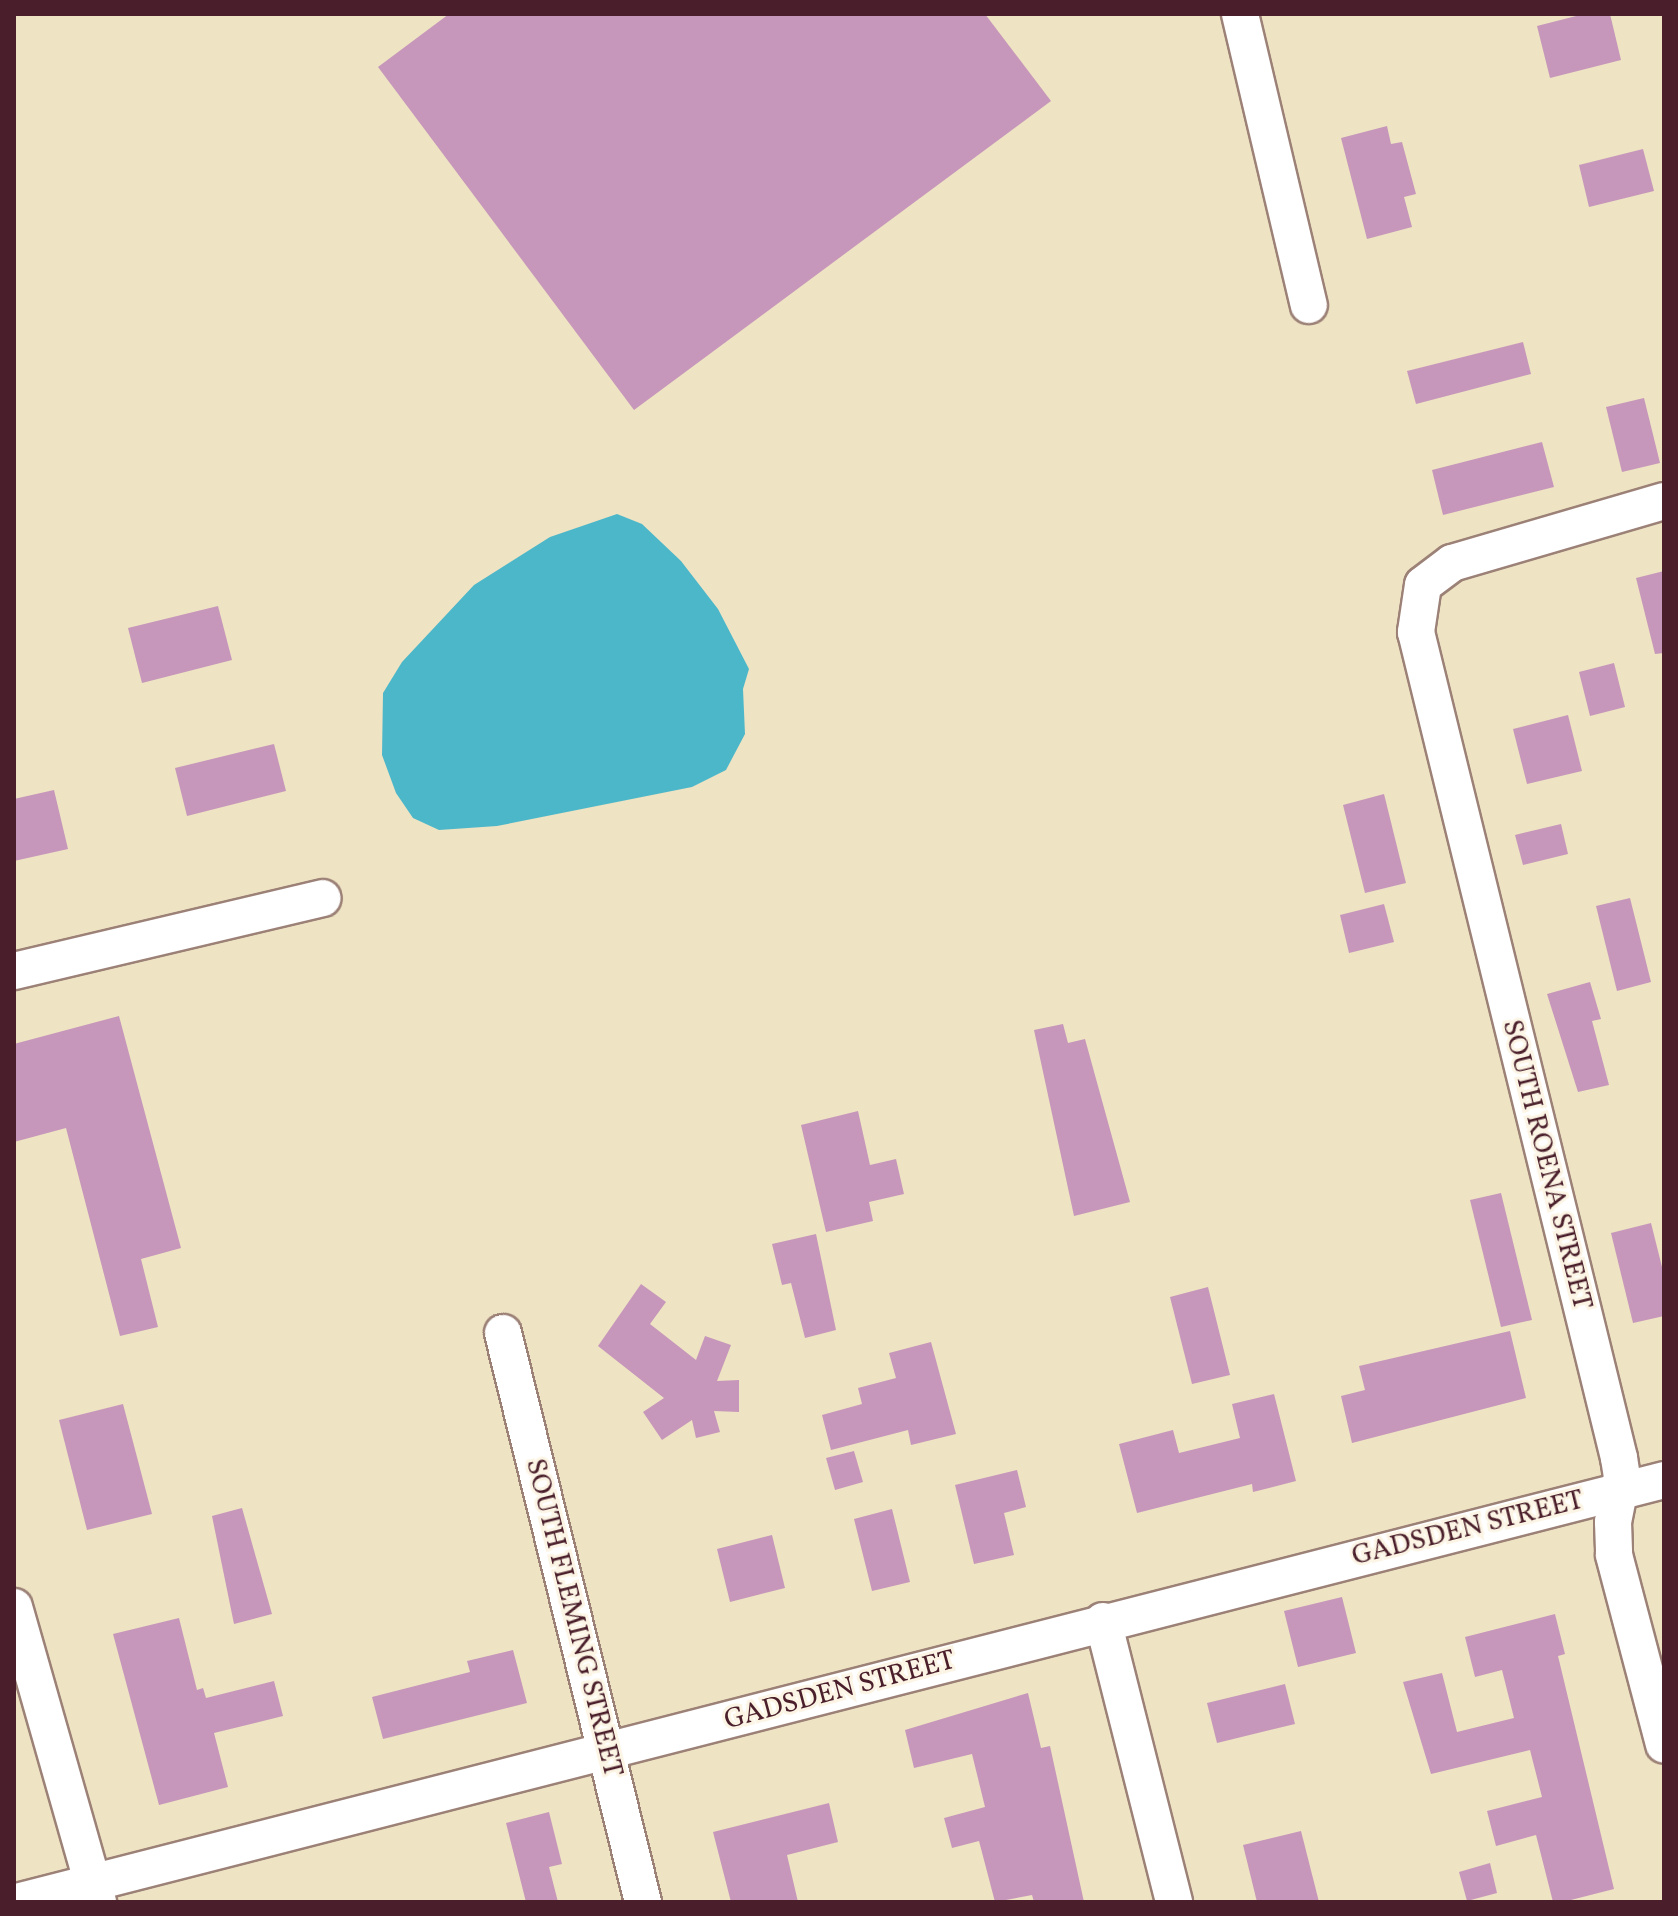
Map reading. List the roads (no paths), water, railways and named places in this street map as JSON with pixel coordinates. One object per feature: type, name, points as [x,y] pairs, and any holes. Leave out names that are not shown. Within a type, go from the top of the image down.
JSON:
[{"type":"street","points":[[1240,14],[1309,305]]},
{"type":"street","name":"SOUTH ROENA STREET","points":[[1664,501],[1452,563],[1423,585],[1416,614],[1418,650],[1619,1458],[1621,1491],[1613,1522],[1614,1555],[1664,1744]]},
{"type":"street","points":[[14,971],[322,898]]},
{"type":"street","name":"SOUTH FLEMING STREET","points":[[503,1333],[643,1902]]},
{"type":"street","name":"GADSDEN STREET","points":[[17,1902],[95,1892],[1103,1621],[1664,1480]]},
{"type":"street","points":[[14,1607],[95,1892]]},
{"type":"street","points":[[1103,1621],[1174,1902]]},
{"type":"water","points":[[617,514],[642,524],[681,561],[718,609],[749,669],[743,689],[745,734],[726,770],[692,787],[497,826],[439,830],[413,818],[396,793],[382,755],[383,693],[402,662],[474,585],[550,537]]}]
